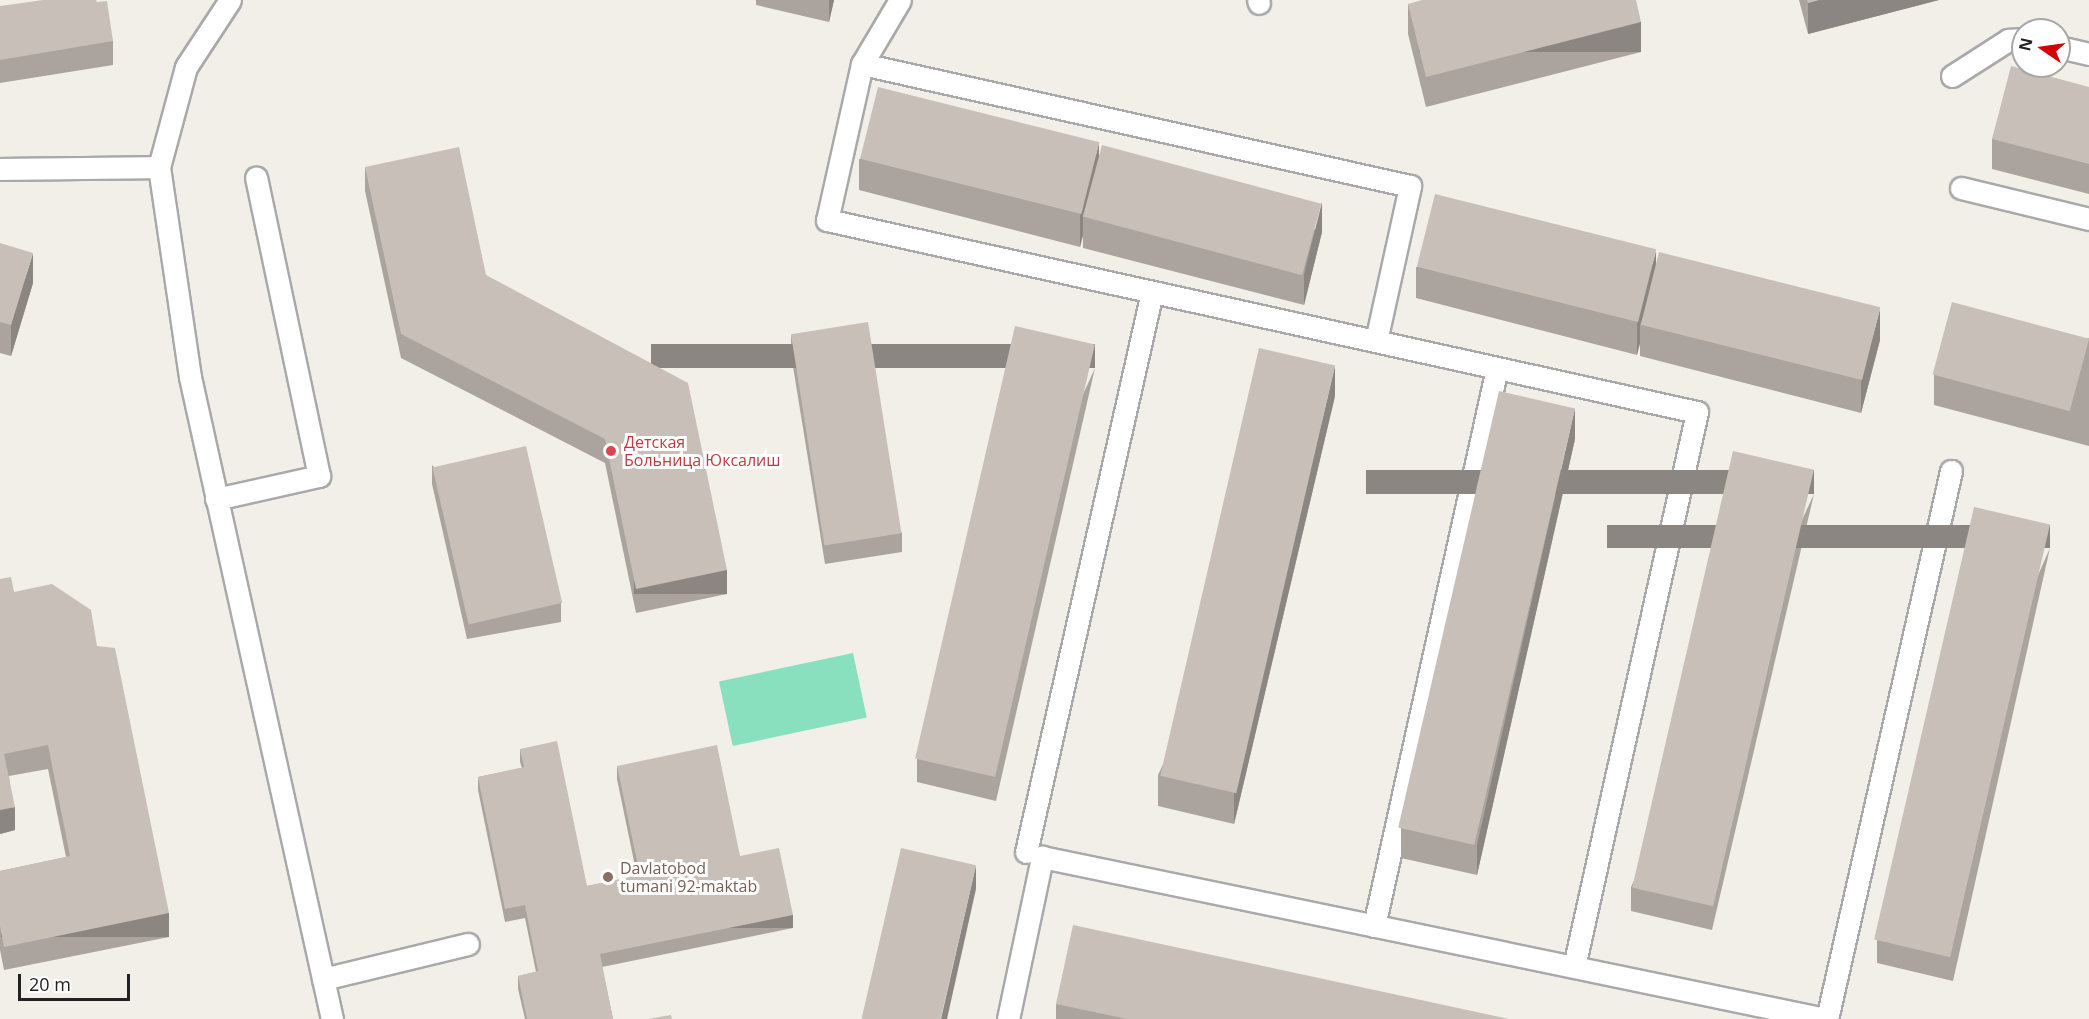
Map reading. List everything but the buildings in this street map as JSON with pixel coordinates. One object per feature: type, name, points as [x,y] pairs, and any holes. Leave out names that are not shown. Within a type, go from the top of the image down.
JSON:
[{"type":"lane","points":[[230,0],[186,66],[159,166],[190,377],[332,1019]]},
{"type":"lane","points":[[900,0],[862,64],[827,220],[1697,412],[1574,967]]},
{"type":"lane","points":[[1952,76],[2011,40]]},
{"type":"lane","points":[[2071,50],[2089,54]]},
{"type":"lane","points":[[862,64],[1410,186],[1376,341]]},
{"type":"lane","points":[[0,170],[159,166]]},
{"type":"lane","points":[[216,498],[319,476],[256,178]]},
{"type":"lane","points":[[1961,188],[2089,219]]},
{"type":"lane","points":[[1026,852],[1152,292]]},
{"type":"lane","points":[[1374,926],[1497,368]]},
{"type":"lane","points":[[1008,1019],[1042,857],[1826,1019],[1951,471]]},
{"type":"lane","points":[[323,979],[468,944]]},
{"type":"green space","points":[[853,653],[867,718],[733,746],[719,681]]},
{"type":"place","name":"Детская Больница Юксалиш","points":[[611,451]]},
{"type":"place","name":"Davlatobod tumani 92-maktab","points":[[608,877]]}]
